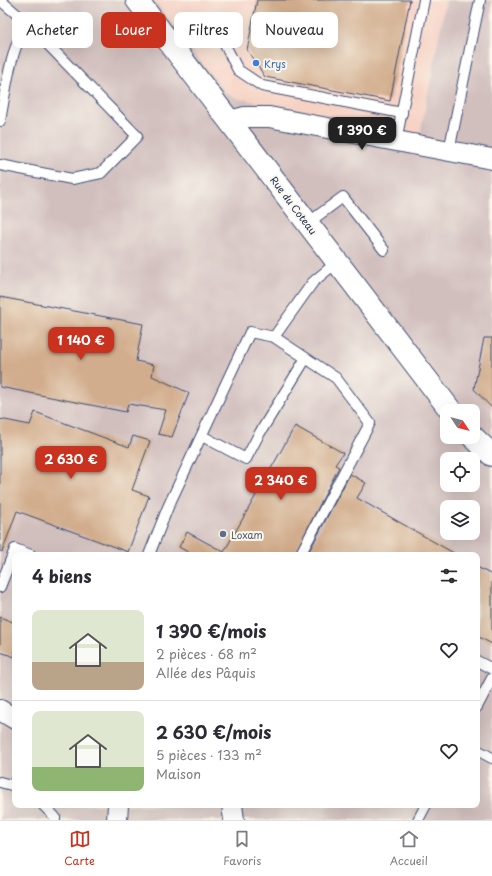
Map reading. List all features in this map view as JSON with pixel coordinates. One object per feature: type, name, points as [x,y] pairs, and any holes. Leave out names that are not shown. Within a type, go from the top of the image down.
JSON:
[{"type":"street","name":"Rue du Coteau","points":[[137,0],[446,404]]},
{"type":"street","points":[[230,121],[245,117],[269,117],[492,159]]},
{"type":"street","points":[[480,444],[492,455]]},
{"type":"street","points":[[0,710],[12,717]]},
{"type":"street","points":[[117,820],[118,808]]},
{"type":"street","points":[[232,808],[234,820]]},
{"type":"lane","points":[[0,0],[14,12]]},
{"type":"lane","points":[[396,141],[424,0]]},
{"type":"lane","points":[[449,151],[480,0]]},
{"type":"lane","points":[[0,121],[15,48]]},
{"type":"lane","points":[[0,165],[72,179],[101,173],[137,136],[51,48]]},
{"type":"lane","points":[[227,48],[238,70],[262,86],[402,113]]},
{"type":"lane","points":[[308,224],[343,197],[384,250]]},
{"type":"lane","points":[[274,337],[313,282],[337,262]]},
{"type":"lane","points":[[151,552],[168,507],[250,332],[274,337],[336,378],[370,423],[302,552]]},
{"type":"lane","points":[[202,436],[246,459],[258,436],[306,358]]},
{"type":"lane","points":[[14,552],[15,549],[24,552]]},
{"type":"lane","points":[[0,587],[12,557]]},
{"type":"lane","points":[[480,663],[492,669]]},
{"type":"lane","points":[[480,701],[492,678]]},
{"type":"lane","points":[[480,752],[492,758]]},
{"type":"lane","points":[[0,782],[12,785]]},
{"type":"lane","points":[[47,808],[55,817],[55,820]]},
{"type":"lane","points":[[418,820],[424,808]]},
{"type":"shaded area","points":[[0,0],[154,0],[163,12],[101,12],[101,48],[166,48],[166,16],[174,26],[174,48],[191,48],[219,85],[228,94],[237,98],[420,134],[446,0],[492,0],[492,820],[0,820]]},
{"type":"shaded area","points":[[154,0],[446,0],[420,134],[237,98],[228,94],[219,85],[191,48],[243,48],[243,12],[174,12],[174,26],[166,16],[166,12],[163,12]]},
{"type":"building","points":[[257,0],[410,0],[390,101],[265,77],[247,50],[251,30],[251,48],[338,48],[338,12],[255,12]]},
{"type":"building","points":[[0,297],[143,324],[136,361],[154,365],[152,376],[189,393],[172,437],[158,434],[166,410],[128,404],[126,412],[0,387]]},
{"type":"building","points":[[484,338],[492,338],[492,408],[474,389]]},
{"type":"building","points":[[35,412],[129,447],[133,436],[150,441],[132,490],[149,496],[128,552],[17,511],[2,552],[0,551],[0,419],[30,425]]},
{"type":"building","points":[[295,426],[343,453],[335,465],[339,467],[296,552],[224,552]]},
{"type":"building","points":[[350,474],[366,483],[357,498],[452,552],[309,552]]},
{"type":"building","points":[[187,532],[224,552],[188,552],[179,547]]},
{"type":"building","points":[[480,569],[492,575],[492,644],[480,638]]},
{"type":"building","points":[[0,617],[12,622],[12,656],[0,652]]},
{"type":"place","name":"Krys","points":[[256,63]]},
{"type":"place","name":"Loxam","points":[[223,534]]}]
